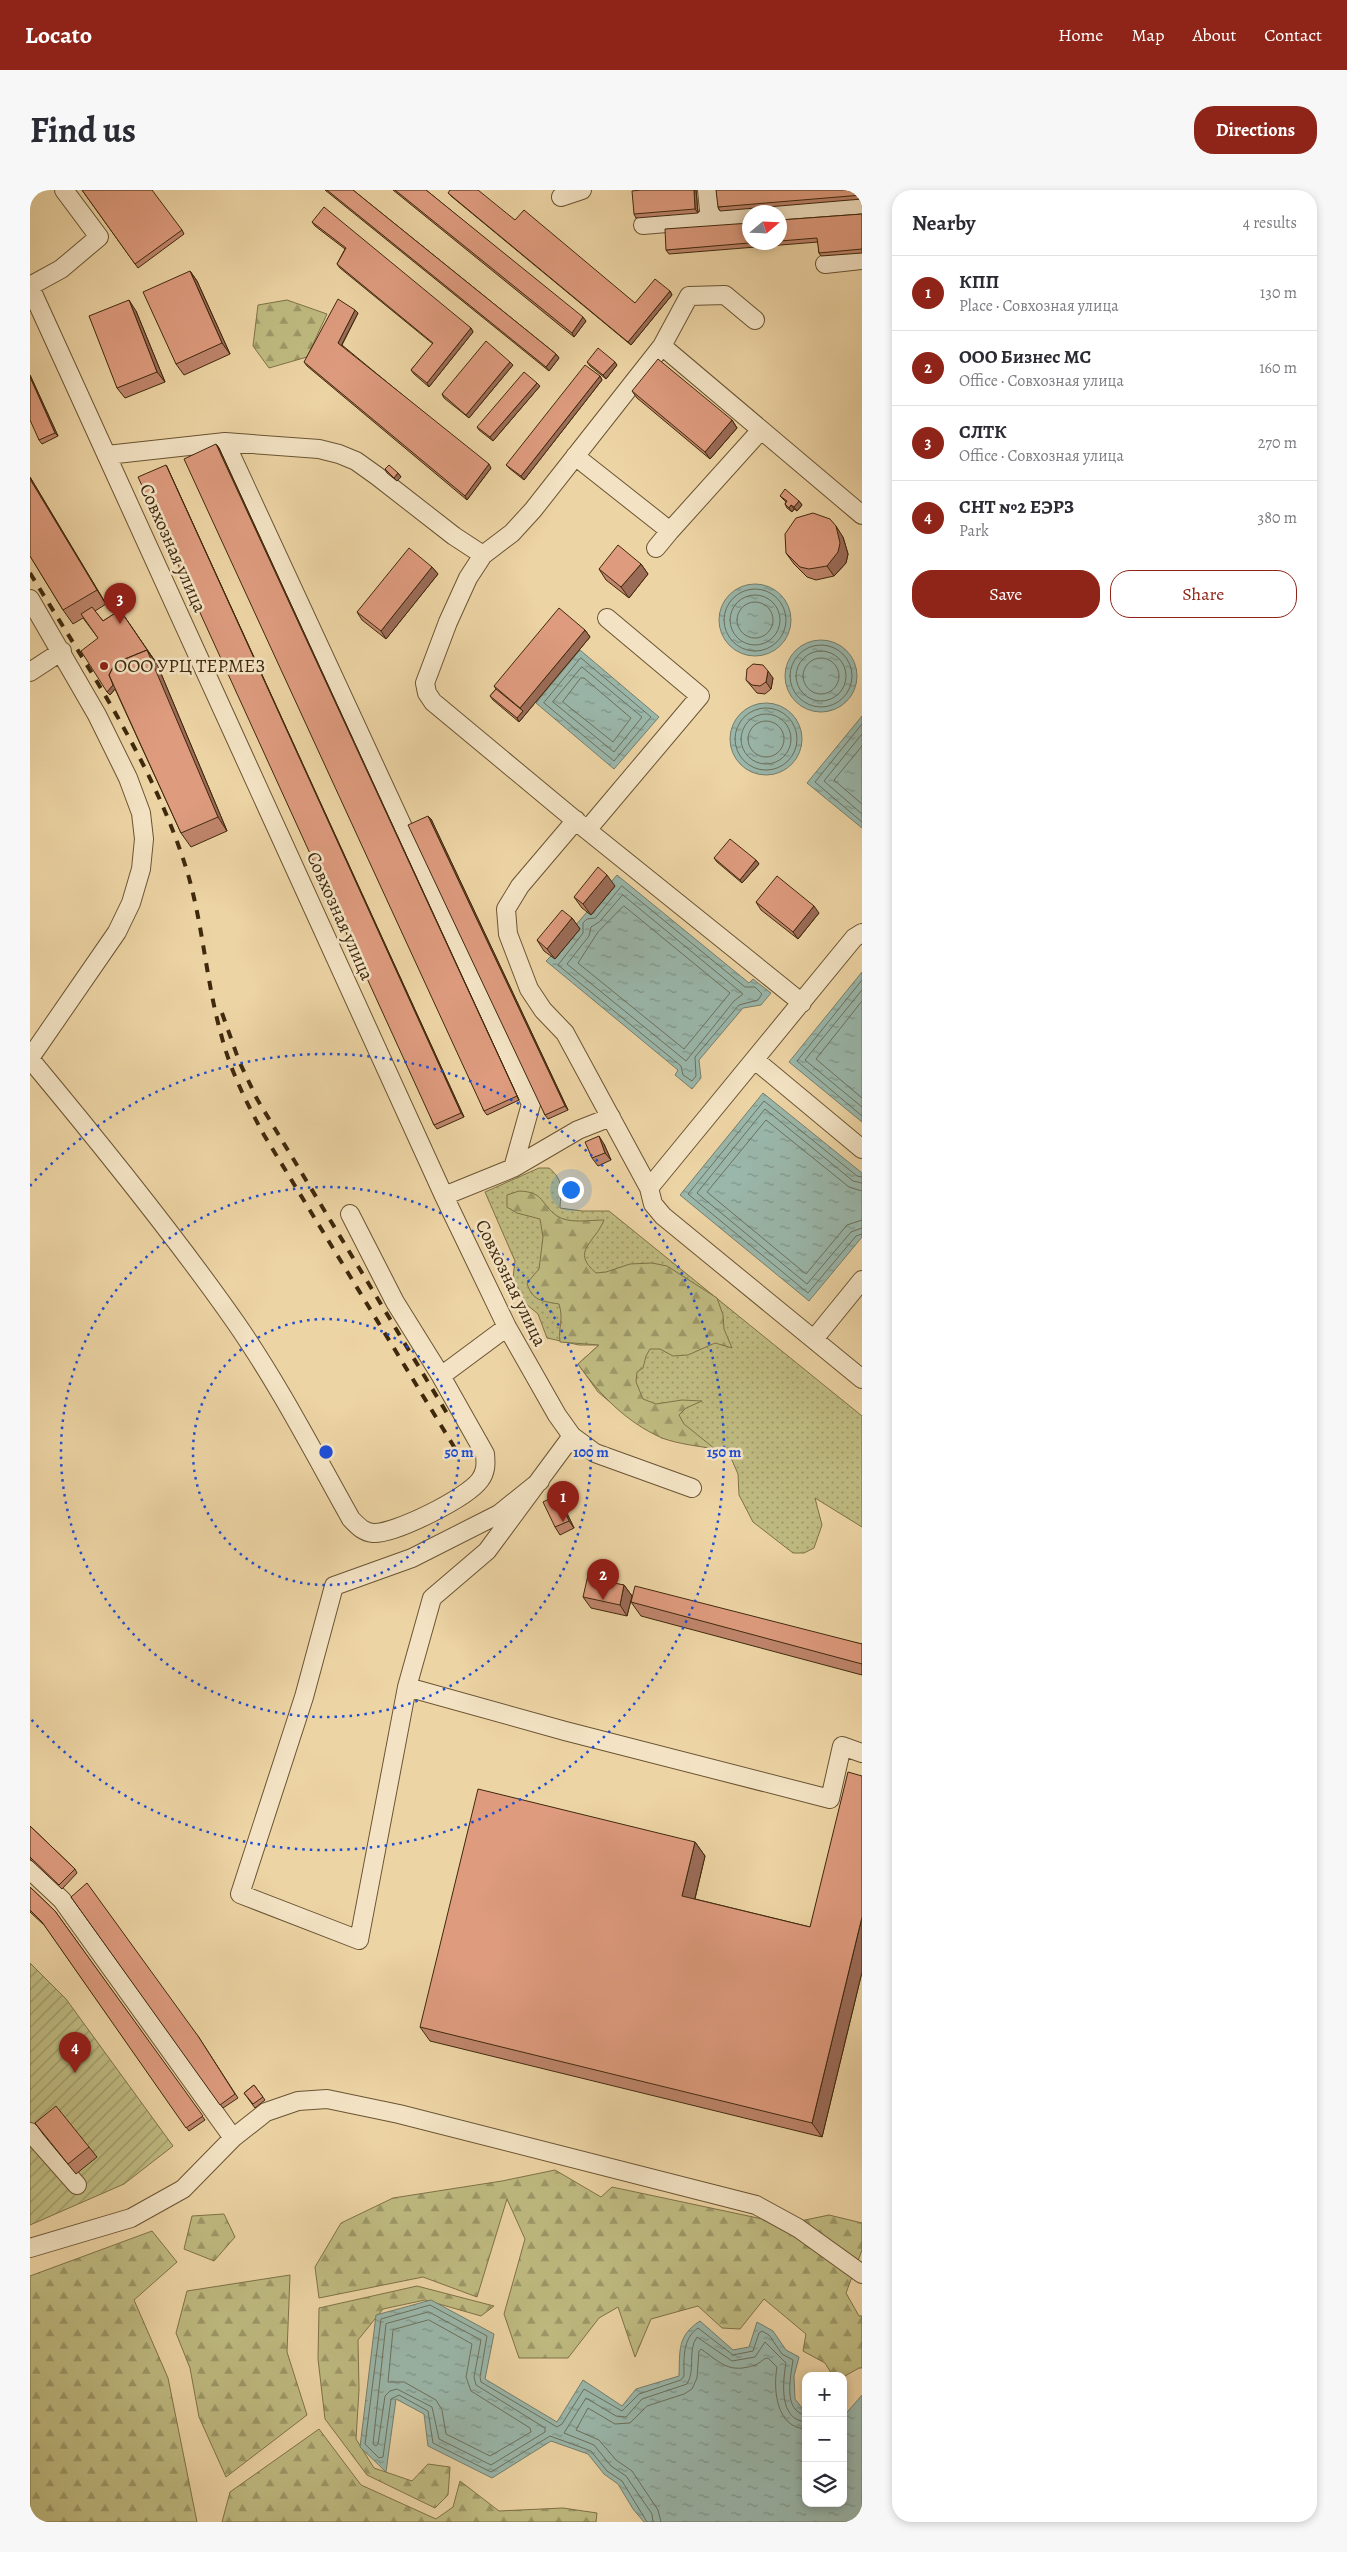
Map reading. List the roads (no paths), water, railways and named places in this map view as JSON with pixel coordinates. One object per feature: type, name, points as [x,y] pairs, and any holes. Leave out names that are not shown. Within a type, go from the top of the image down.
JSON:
[{"type":"street","points":[[30,286],[61,269],[99,237],[64,190]]},
{"type":"street","points":[[561,197],[582,190]]},
{"type":"street","points":[[707,190],[710,220]]},
{"type":"street","points":[[787,213],[862,208]]},
{"type":"street","points":[[643,225],[742,217]]},
{"type":"street","points":[[825,264],[862,260]]},
{"type":"street","name":"Совхозная улица","points":[[30,286],[444,1196],[507,1327],[557,1415],[572,1436],[596,1453],[692,1488]]},
{"type":"street","points":[[755,320],[725,295],[689,296],[662,346],[575,456],[512,533],[483,554],[461,593],[425,683],[427,693],[442,710],[802,1003]]},
{"type":"street","points":[[662,346],[862,515]]},
{"type":"street","points":[[656,548],[761,430]]},
{"type":"street","points":[[107,455],[225,442],[319,449],[356,461],[454,536],[483,554]]},
{"type":"street","points":[[225,442],[531,1104],[513,1168]]},
{"type":"street","points":[[575,456],[670,531]]},
{"type":"street","points":[[30,600],[62,651],[128,778],[141,813],[144,839],[141,868],[131,903],[117,932],[30,1059],[80,1120],[236,1323],[274,1382],[351,1519],[362,1530],[374,1533],[404,1525],[460,1496],[480,1480],[486,1468],[485,1454],[441,1376],[395,1302],[350,1214]]},
{"type":"street","points":[[607,618],[700,696],[582,825],[520,886],[506,909],[508,934],[529,989],[543,1010],[565,1033],[649,1188],[652,1204],[663,1216],[862,1379]]},
{"type":"street","points":[[30,672],[62,651]]},
{"type":"street","points":[[649,1188],[854,938],[862,933]]},
{"type":"street","points":[[755,1060],[862,1149]]},
{"type":"street","points":[[444,1196],[513,1168],[578,1130],[611,1117]]},
{"type":"street","points":[[814,1339],[862,1280]]},
{"type":"street","points":[[441,1376],[507,1327]]},
{"type":"street","points":[[540,1481],[499,1514],[421,1554],[334,1586],[304,1697],[240,1894],[359,1940],[407,1687],[432,1598],[486,1551],[540,1481],[572,1436]]},
{"type":"street","points":[[407,1687],[565,1731],[830,1800],[842,1746],[862,1753]]},
{"type":"street","points":[[30,1870],[62,1900],[233,2138]]},
{"type":"street","points":[[30,2248],[131,2218],[183,2188],[233,2138],[266,2112],[298,2101],[327,2099],[399,2114],[756,2205],[798,2228],[862,2274]]},
{"type":"street","points":[[30,2132],[77,2185]]},
{"type":"water","points":[[762,584],[781,594],[789,606],[791,620],[789,634],[781,646],[769,654],[748,656],[729,646],[721,634],[719,613],[729,594],[741,586]]},
{"type":"water","points":[[828,640],[847,650],[855,662],[857,676],[855,690],[847,702],[835,710],[814,712],[795,702],[787,690],[785,669],[795,650],[807,642]]},
{"type":"water","points":[[580,650],[659,717],[614,769],[536,703]]},
{"type":"water","points":[[773,703],[792,713],[800,725],[802,739],[800,753],[792,765],[780,773],[759,775],[740,765],[732,753],[730,732],[740,713],[752,705]]},
{"type":"water","points":[[862,716],[862,828],[807,783]]},
{"type":"water","points":[[617,875],[749,983],[753,979],[771,993],[761,1005],[743,1008],[699,1060],[701,1078],[692,1089],[675,1075],[678,1070],[546,961],[551,956],[555,959],[579,929],[575,926],[587,912],[591,915],[615,886],[611,882]]},
{"type":"water","points":[[862,972],[862,1122],[789,1062]]},
{"type":"water","points":[[763,1093],[862,1173],[862,1237],[809,1301],[680,1195]]},
{"type":"water","points":[[431,2300],[494,2334],[485,2379],[557,2422],[583,2380],[622,2406],[636,2389],[679,2376],[681,2344],[687,2332],[700,2321],[733,2350],[749,2347],[757,2322],[773,2331],[786,2350],[799,2357],[794,2376],[795,2399],[802,2408],[802,2507],[847,2507],[847,2412],[862,2395],[862,2522],[644,2522],[633,2509],[618,2484],[604,2474],[588,2454],[551,2441],[492,2478],[428,2446],[424,2414],[396,2399],[386,2472],[360,2447],[376,2315]]},
{"type":"railway","points":[[30,573],[118,718],[157,793],[173,831],[192,891],[221,1034],[229,1060],[245,1098],[264,1135],[456,1450]]},
{"type":"railway","points":[[222,1013],[239,1061],[257,1099],[451,1420]]},
{"type":"place","name":"СЛТК","points":[[120,624]]},
{"type":"place","name":"ООО УРЦ ТЕРМЕЗ","points":[[104,666]]},
{"type":"place","name":"КПП","points":[[563,1522]]},
{"type":"place","name":"ООО Бизнес МС","points":[[603,1600]]},
{"type":"place","name":"СНТ №2 ЕЭРЗ","points":[[75,2073]]}]
